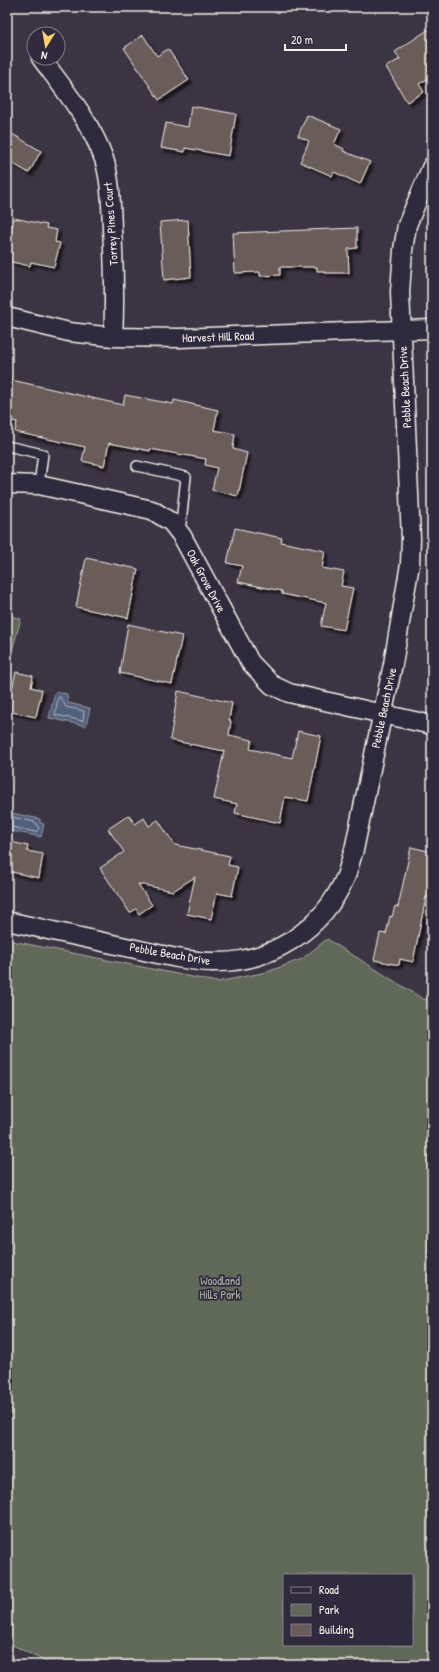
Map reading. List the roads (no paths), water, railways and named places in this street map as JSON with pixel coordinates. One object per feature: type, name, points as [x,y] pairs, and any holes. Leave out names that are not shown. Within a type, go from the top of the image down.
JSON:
[{"type":"street","name":"Torrey Pines Court","points":[[47,66],[93,134],[104,159],[110,189],[116,296],[113,338]]},
{"type":"street","name":"Pebble Beach Drive","points":[[7,921],[173,957],[211,962],[242,960],[260,956],[281,947],[301,935],[321,916],[338,891],[346,875],[354,850],[383,713],[410,564],[412,539],[400,292],[407,225],[432,166]]},
{"type":"street","name":"Harvest Hill Road","points":[[7,317],[69,332],[113,338],[178,338],[432,329]]},
{"type":"street","name":"Oak Grove Drive","points":[[7,484],[39,485],[152,510],[171,522],[180,534],[250,662],[272,685],[289,693],[432,725]]},
{"type":"lane","points":[[7,446],[43,454],[39,485]]},
{"type":"lane","points":[[137,466],[186,477],[180,534]]},
{"type":"water","points":[[55,692],[67,694],[68,703],[90,708],[86,726],[49,718]]},
{"type":"water","points":[[7,812],[40,819],[40,823],[44,824],[41,837],[7,830]]},
{"type":"park label","name":"Woodland Hills Park","points":[[220,1288]]}]
